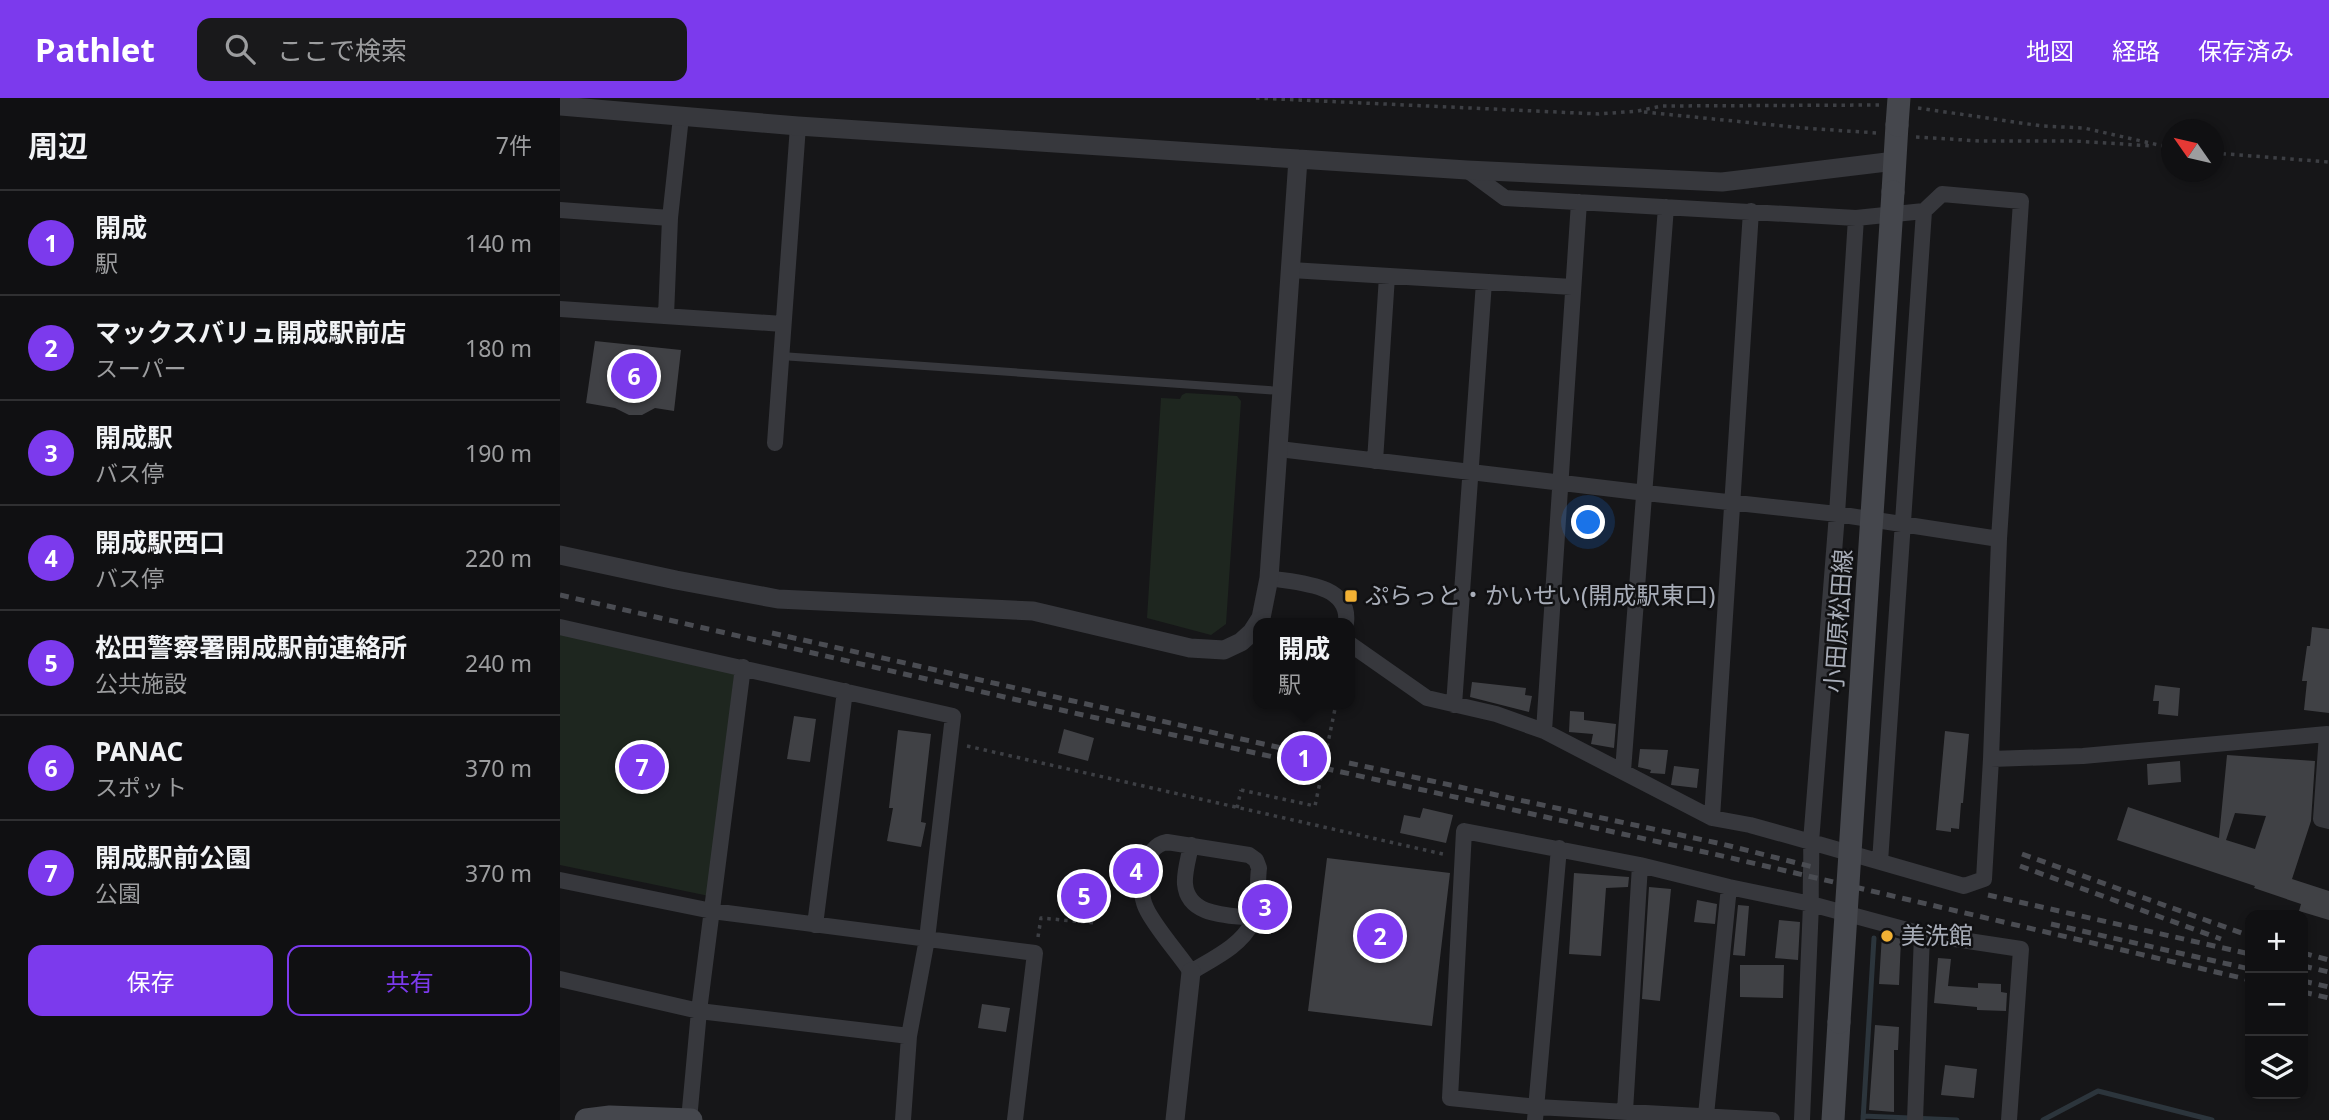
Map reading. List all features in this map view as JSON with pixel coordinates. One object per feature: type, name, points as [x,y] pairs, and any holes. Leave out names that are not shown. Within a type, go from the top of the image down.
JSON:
[{"type":"main road","name":"小田原松田線","points":[[1833,1120],[1895,161],[1896,109]]},
{"type":"main road","points":[[586,1120],[610,1117],[690,1120]]},
{"type":"street","points":[[560,106],[798,126],[1298,159],[1722,182],[1895,161]]},
{"type":"street","points":[[666,316],[670,218],[681,117]]},
{"type":"street","points":[[775,443],[798,126]]},
{"type":"street","points":[[1265,618],[1298,159]]},
{"type":"street","points":[[1355,648],[1427,698],[1496,714],[1544,732],[1712,818],[1750,825],[1964,886],[1984,879],[1999,539],[2021,201],[1942,194],[1924,211],[1856,218],[1505,198],[1467,170]]},
{"type":"street","points":[[1544,732],[1579,202]]},
{"type":"street","points":[[1623,771],[1666,207]]},
{"type":"street","points":[[560,210],[670,218]]},
{"type":"street","points":[[1712,818],[1751,211]]},
{"type":"street","points":[[1880,862],[1924,211]]},
{"type":"street","points":[[1802,1120],[1811,842],[1838,513],[1856,218]]},
{"type":"street","points":[[1291,270],[1572,287]]},
{"type":"street","points":[[1375,461],[1387,276]]},
{"type":"street","points":[[1454,705],[1484,282]]},
{"type":"street","points":[[560,309],[783,324]]},
{"type":"street","points":[[1279,449],[1838,513],[1999,539]]},
{"type":"street","points":[[560,555],[688,583],[778,599],[1033,611],[1190,648],[1224,650],[1241,642],[1253,631]]},
{"type":"street","points":[[1269,578],[1323,588],[1341,600],[1347,618]]},
{"type":"street","points":[[560,627],[953,716],[927,939],[909,1036],[903,1120]]},
{"type":"street","points":[[690,1120],[699,1011],[743,667]]},
{"type":"street","points":[[815,925],[845,691]]},
{"type":"street","points":[[1991,759],[2083,757],[2327,734],[2321,818],[2329,821]]},
{"type":"street","points":[[1772,1120],[1625,1111],[1536,1113],[1450,1098],[1464,831],[1640,865],[1811,904],[1922,934],[2021,949],[2009,1120]]},
{"type":"street","points":[[1175,1120],[1191,972],[1145,907],[1142,892],[1146,859],[1158,843],[1191,845],[1249,855],[1256,860],[1259,868],[1253,918],[1244,936],[1191,972]]},
{"type":"street","points":[[1191,845],[1185,884],[1189,901],[1204,911],[1253,918]]},
{"type":"street","points":[[1536,1113],[1559,848]]},
{"type":"street","points":[[1625,1111],[1640,865]]},
{"type":"street","points":[[560,880],[712,911],[1035,953],[1015,1120]]},
{"type":"street","points":[[1706,1115],[1729,887]]},
{"type":"street","points":[[1915,1120],[1922,934]]},
{"type":"street","points":[[560,979],[699,1011],[909,1036]]},
{"type":"lane","points":[[781,356],[1282,392]]},
{"type":"path","points":[[1256,98],[1599,114],[1662,106],[1931,108],[2042,126],[2084,128],[2161,146]]},
{"type":"path","points":[[2224,154],[2329,162]]},
{"type":"path","points":[[1237,808],[1241,790],[1315,806],[1335,709]]},
{"type":"path","points":[[951,743],[1463,858]]},
{"type":"path","points":[[1038,941],[1041,918],[1095,923]]},
{"type":"shaded area","points":[[1186,393],[1237,396],[1241,401],[1226,624],[1211,635],[1147,618],[1161,398],[1180,399]]},
{"type":"shaded area","points":[[560,633],[735,669],[709,896],[560,865]]},
{"type":"building","points":[[595,341],[681,350],[674,411],[655,408],[642,415],[629,415],[615,408],[586,403]]},
{"type":"building","points":[[2312,627],[2329,629],[2329,713],[2304,710],[2307,681],[2302,681]]},
{"type":"building","points":[[1472,682],[1526,688],[1525,695],[1532,696],[1529,712],[1470,697]]},
{"type":"building","points":[[2155,685],[2180,688],[2178,716],[2158,714],[2159,701],[2153,701]]},
{"type":"building","points":[[1570,711],[1584,712],[1584,720],[1616,724],[1614,748],[1591,744],[1593,734],[1569,732]]},
{"type":"building","points":[[794,716],[816,719],[810,762],[787,759]]},
{"type":"building","points":[[1064,729],[1094,738],[1088,761],[1058,753]]},
{"type":"building","points":[[898,730],[931,734],[921,822],[926,823],[921,847],[887,841],[893,808],[889,808]]},
{"type":"building","points":[[1945,731],[1969,734],[1959,829],[1951,828],[1951,832],[1936,830]]},
{"type":"building","points":[[1640,749],[1668,750],[1665,774],[1650,773],[1651,770],[1638,767]]},
{"type":"building","points":[[2227,755],[2315,761],[2311,821],[2292,879],[2329,891],[2329,920],[2308,914],[2308,910],[2299,910],[2301,904],[2254,888],[2255,886],[2117,840],[2128,807],[2219,838]],"holes":[[[2235,813],[2266,816],[2255,849],[2226,840]]]},
{"type":"building","points":[[2180,761],[2181,782],[2148,785],[2147,764]]},
{"type":"building","points":[[1674,766],[1699,769],[1697,788],[1671,785]]},
{"type":"building","points":[[1423,808],[1453,815],[1446,843],[1400,833],[1404,815],[1420,818]]},
{"type":"building","points":[[1327,858],[1450,873],[1432,1026],[1308,1011]]},
{"type":"building","points":[[1574,873],[1629,877],[1628,887],[1606,888],[1601,956],[1569,954]]},
{"type":"building","points":[[1649,887],[1671,889],[1660,1001],[1642,999]]},
{"type":"building","points":[[1697,900],[1717,904],[1715,924],[1694,922]]},
{"type":"building","points":[[1738,905],[1749,906],[1745,956],[1733,955]]},
{"type":"building","points":[[1779,920],[1800,922],[1798,960],[1775,958]]},
{"type":"building","points":[[1882,934],[1901,939],[1899,985],[1879,984]]},
{"type":"building","points":[[1938,958],[1951,959],[1948,986],[1978,988],[1978,983],[2001,984],[2001,992],[2007,993],[2006,1011],[1977,1010],[1977,1007],[1934,1003]]},
{"type":"building","points":[[1740,965],[1784,965],[1783,998],[1740,997]]},
{"type":"building","points":[[982,1004],[1010,1008],[1006,1032],[978,1028]]},
{"type":"building","points":[[1875,1025],[1899,1027],[1898,1050],[1894,1050],[1894,1112],[1869,1110]]},
{"type":"building","points":[[1945,1065],[1977,1069],[1974,1098],[1941,1095]]},
{"type":"waterway","points":[[1863,1120],[1874,938]]},
{"type":"waterway","points":[[2043,1120],[2098,1091],[2212,1120]]},
{"type":"waterway","points":[[1863,1116],[1957,1120]]},
{"type":"railway","points":[[560,595],[1083,715],[1727,857],[2245,979]]},
{"type":"railway","points":[[772,633],[1308,754]]},
{"type":"railway","points":[[1349,763],[1722,844],[1813,867]]},
{"type":"railway","points":[[2022,854],[2245,934]]},
{"type":"railway","points":[[2020,866],[2221,939]]},
{"type":"railway","points":[[1988,895],[2245,953]]},
{"type":"railway","points":[[2051,924],[2245,968]]},
{"type":"railway","points":[[2308,954],[2329,960]]},
{"type":"railway","points":[[2308,967],[2329,972]]},
{"type":"railway","points":[[2308,982],[2329,987]]},
{"type":"railway","points":[[2308,993],[2329,998]]},
{"type":"place","name":"PANAC","points":[[634,376]]},
{"type":"place","name":"ぷらっと・かいせい(開成駅東口)","points":[[1351,596]]},
{"type":"place","name":"開成","points":[[1304,758]]},
{"type":"place","name":"開成駅前公園","points":[[642,767]]},
{"type":"place","name":"開成駅西口","points":[[1136,871]]},
{"type":"place","name":"松田警察署開成駅前連絡所","points":[[1084,896]]},
{"type":"place","name":"開成駅","points":[[1265,907]]},
{"type":"place","name":"マックスバリュ開成駅前店","points":[[1380,936]]},
{"type":"place","name":"美洗館","points":[[1887,936]]}]
